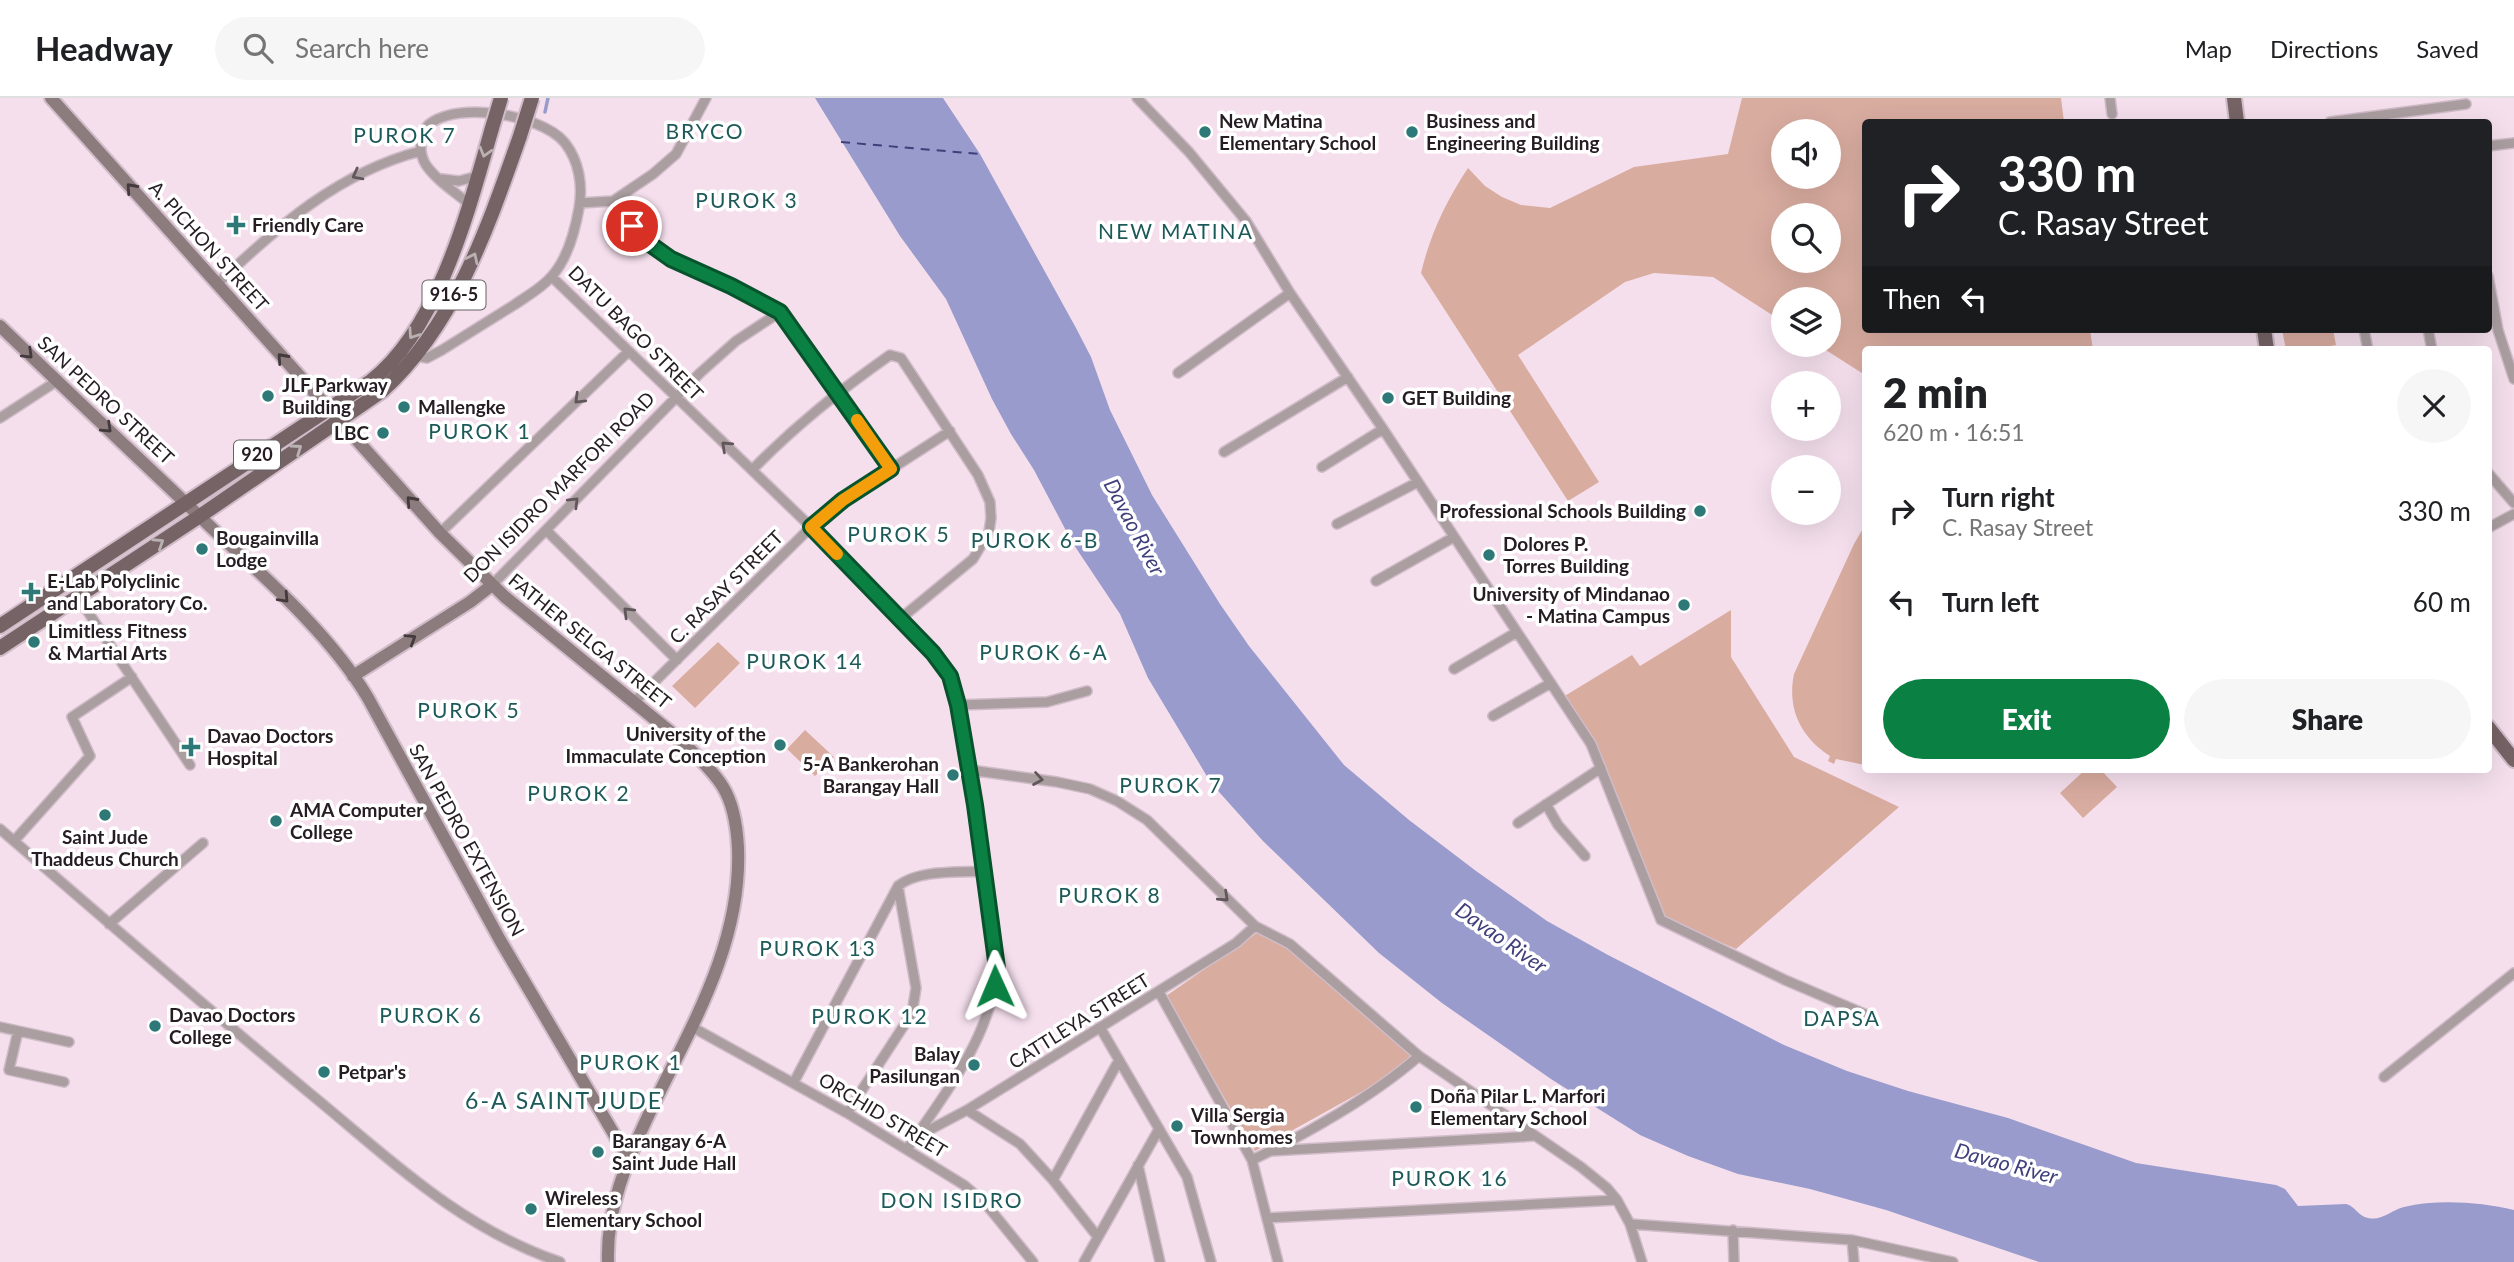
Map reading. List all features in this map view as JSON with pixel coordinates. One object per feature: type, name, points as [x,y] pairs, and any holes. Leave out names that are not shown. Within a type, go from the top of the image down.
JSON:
[{"type":"main road","name":"A. PICHON STREET","points":[[51,98],[440,533]]},
{"type":"main road","name":"916-5","points":[[328,408],[381,373],[407,344],[435,295],[469,204],[501,98]]},
{"type":"main road","name":"916-5","points":[[339,420],[382,391],[418,356],[450,304],[485,234],[532,98]]},
{"type":"main road","points":[[2234,98],[2237,119]]},
{"type":"main road","name":"SAN PEDRO STREET","points":[[0,326],[186,502]]},
{"type":"main road","name":"920","points":[[0,626],[328,408]]},
{"type":"main road","name":"920","points":[[0,648],[339,420]]},
{"type":"main road","name":"SAN PEDRO EXTENSION","points":[[186,502],[266,579],[330,646],[354,676],[500,940],[628,1158]]},
{"type":"main road","name":"FATHER SELGA STREET","points":[[440,533],[520,610],[684,743],[710,769],[727,794],[735,820],[738,858],[734,910],[720,961],[692,1027],[628,1158],[613,1208],[608,1262]]},
{"type":"main road","name":"DON ISIDRO MARFORI ROAD","points":[[354,676],[492,585]]},
{"type":"main road","points":[[2492,732],[2514,760]]},
{"type":"street","points":[[580,203],[612,201],[676,155],[706,98]]},
{"type":"street","points":[[1137,98],[1189,152],[1246,221],[1290,293],[1591,744],[1661,920],[1785,980],[1867,1015]]},
{"type":"street","points":[[2110,98],[2112,114]]},
{"type":"street","name":"DATU BAGO STREET","points":[[479,102],[546,126],[561,138],[576,164],[580,180],[580,203],[568,248],[552,277],[811,527],[943,664],[954,687],[970,770],[997,968],[990,1007],[971,1048],[907,1149]]},
{"type":"street","points":[[2353,119],[2466,104]]},
{"type":"street","points":[[436,110],[424,127],[421,151],[426,164],[469,204]]},
{"type":"street","points":[[2492,146],[2514,143]]},
{"type":"street","points":[[216,284],[292,217],[345,181],[388,160],[421,151]]},
{"type":"street","points":[[440,179],[459,181],[478,176]]},
{"type":"street","points":[[612,201],[650,244],[671,259],[780,312],[891,469]]},
{"type":"street","points":[[418,356],[427,358],[442,350],[537,290],[552,277]]},
{"type":"street","points":[[1178,373],[1290,293]]},
{"type":"street","points":[[2492,298],[2498,330],[2514,379]]},
{"type":"street","name":"DON ISIDRO MARFORI ROAD","points":[[492,585],[676,398],[736,341],[780,312]]},
{"type":"street","points":[[440,533],[628,352]]},
{"type":"street","points":[[752,470],[789,432],[838,392],[890,355],[901,358],[985,487],[991,518],[989,532],[982,547],[962,570],[900,619]]},
{"type":"street","points":[[1224,452],[1348,377]]},
{"type":"street","points":[[0,418],[57,381]]},
{"type":"street","points":[[1322,467],[1383,429]]},
{"type":"street","name":"C. RASAY STREET","points":[[635,702],[811,527],[843,500],[950,431]]},
{"type":"street","points":[[2492,478],[2514,503]]},
{"type":"street","points":[[1337,524],[1418,482]]},
{"type":"street","points":[[2492,526],[2514,514]]},
{"type":"street","points":[[546,530],[677,660]]},
{"type":"street","points":[[1376,581],[1454,537]]},
{"type":"street","points":[[78,597],[190,765]]},
{"type":"street","points":[[1454,669],[1517,632]]},
{"type":"street","points":[[14,841],[90,756],[72,717],[130,674]]},
{"type":"street","points":[[1493,716],[1551,683]]},
{"type":"street","points":[[958,705],[1047,702],[1087,691]]},
{"type":"street","points":[[1518,823],[1601,768]]},
{"type":"street","points":[[970,770],[1073,785],[1117,801],[1147,820],[1255,926],[1290,944],[1419,1056],[1581,1167],[1618,1200],[1630,1224],[1642,1262]]},
{"type":"street","points":[[1546,804],[1558,825],[1585,856]]},
{"type":"street","points":[[0,829],[215,1015],[432,1194],[505,1240],[560,1262]]},
{"type":"street","points":[[109,924],[203,843]]},
{"type":"street","points":[[794,1082],[898,886],[906,878],[985,871]]},
{"type":"street","points":[[848,1113],[912,1013],[916,1001],[898,886]]},
{"type":"street","name":"CATTLEYA STREET","points":[[915,1138],[967,1110],[1101,1029],[1236,943],[1255,926]]},
{"type":"street","points":[[2384,1077],[2514,973]]},
{"type":"street","points":[[1159,992],[1252,1160],[1278,1262]]},
{"type":"street","points":[[0,1027],[69,1042]]},
{"type":"street","name":"ORCHID STREET","points":[[692,1027],[848,1113],[976,1195],[1033,1262]]},
{"type":"street","points":[[1101,1029],[1193,1190],[1211,1262]]},
{"type":"street","points":[[18,1031],[9,1070],[64,1082]]},
{"type":"street","points":[[1252,1160],[1396,1076],[1419,1056]]},
{"type":"street","points":[[1053,1180],[1119,1060]]},
{"type":"street","points":[[967,1110],[1020,1144],[1053,1180],[1097,1236]]},
{"type":"street","points":[[1083,1262],[1159,1129]]},
{"type":"street","points":[[1271,1151],[1533,1136]]},
{"type":"street","points":[[1138,1165],[1160,1262]]},
{"type":"street","points":[[1267,1218],[1618,1200]]},
{"type":"street","points":[[1630,1224],[1852,1240],[1953,1262]]},
{"type":"street","points":[[1733,1230],[1734,1262]]},
{"type":"street","points":[[1852,1240],[1854,1262]]},
{"type":"shaded area","points":[[1742,98],[2061,98],[2064,119],[1862,119],[1862,333],[2091,333],[2092,346],[1862,346],[1862,373],[1837,357],[1841,357],[1841,287],[1771,287],[1771,314],[1713,277],[1654,273],[1625,282],[1518,355],[1599,482],[1568,501],[1421,273],[1440,219],[1468,168],[1485,186],[1502,197],[1521,205],[1550,208],[1634,167],[1728,154]]},
{"type":"shaded area","points":[[2283,333],[2334,333],[2336,345],[2331,346],[2285,346]]},
{"type":"shaded area","points":[[1862,530],[1862,764],[1836,759],[1834,764],[1828,761],[1830,756],[1811,740],[1798,721],[1792,687],[1794,674]]},
{"type":"shaded area","points":[[1731,610],[1731,657],[1794,757],[1899,807],[1736,949],[1665,918],[1595,740],[1563,697],[1632,655],[1640,666]]},
{"type":"shaded area","points":[[718,642],[740,663],[695,708],[672,686]]},
{"type":"shaded area","points":[[805,730],[834,757],[815,776],[787,749]]},
{"type":"shaded area","points":[[2082,773],[2104,773],[2117,787],[2083,818],[2060,793]]},
{"type":"shaded area","points":[[1257,933],[1284,946],[1412,1055],[1392,1075],[1255,1151],[1166,996]]},
{"type":"water","name":"Davao River","points":[[815,98],[943,98],[980,154],[1076,328],[1091,357],[1110,410],[1152,495],[1249,646],[1344,765],[1409,820],[1547,921],[1784,1045],[1847,1071],[1908,1091],[2008,1118],[2136,1163],[2276,1185],[2285,1189],[2298,1206],[2346,1204],[2373,1219],[2404,1207],[2445,1202],[2473,1203],[2514,1210],[2514,1262],[2039,1262],[1886,1210],[1810,1189],[1738,1174],[1688,1156],[1640,1135],[1551,1079],[1442,1003],[1379,953],[1263,841],[1211,783],[1148,678],[1120,614],[1072,542],[1034,470],[1011,434],[946,299],[900,236]]},
{"type":"waterway","points":[[545,112],[548,98]]},
{"type":"ferry route","points":[[841,142],[980,154]]},
{"type":"slow traffic","points":[[837,554],[811,527],[843,500],[891,469],[857,420]]},
{"type":"place","name":"New Matina Elementary School","points":[[1205,132]]},
{"type":"place","name":"Business and Engineering Building","points":[[1412,132]]},
{"type":"place","name":"Friendly Care","points":[[236,225]]},
{"type":"place","name":"JLF Parkway Building","points":[[268,396]]},
{"type":"place","name":"GET Building","points":[[1388,398]]},
{"type":"place","name":"Mallengke","points":[[404,407]]},
{"type":"place","name":"LBC","points":[[383,433]]},
{"type":"place","name":"Professional Schools Building","points":[[1700,511]]},
{"type":"place","name":"Bougainvilla Lodge","points":[[202,549]]},
{"type":"place","name":"Dolores P. Torres Building","points":[[1489,555]]},
{"type":"place","name":"E-Lab Polyclinic and Laboratory Co.","points":[[31,592]]},
{"type":"place","name":"University of Mindanao - Matina Campus","points":[[1684,605]]},
{"type":"place","name":"Limitless Fitness & Martial Arts","points":[[34,642]]},
{"type":"place","name":"University of the Immaculate Conception","points":[[780,745]]},
{"type":"place","name":"Davao Doctors Hospital","points":[[191,747]]},
{"type":"place","name":"5-A Bankerohan Barangay Hall","points":[[953,775]]},
{"type":"place","name":"Saint Jude Thaddeus Church","points":[[105,815]]},
{"type":"place","name":"AMA Computer College","points":[[276,821]]},
{"type":"place","name":"Davao Doctors College","points":[[155,1026]]},
{"type":"place","name":"Balay Pasilungan","points":[[974,1065]]},
{"type":"place","name":"Petpar's","points":[[324,1072]]},
{"type":"place","name":"Doña Pilar L. Marfori Elementary School","points":[[1416,1107]]},
{"type":"place","name":"Villa Sergia Townhomes","points":[[1177,1126]]},
{"type":"place","name":"Barangay 6-A Saint Jude Hall","points":[[598,1152]]},
{"type":"place","name":"Wireless Elementary School","points":[[531,1209]]},
{"type":"district","name":"BRYCO","points":[[705,132]]},
{"type":"district","name":"PUROK 7","points":[[405,136]]},
{"type":"district","name":"PUROK 3","points":[[747,201]]},
{"type":"district","name":"NEW MATINA","points":[[1176,232]]},
{"type":"district","name":"PUROK 1","points":[[480,432]]},
{"type":"district","name":"PUROK 5","points":[[899,535]]},
{"type":"district","name":"PUROK 6-B","points":[[1035,541]]},
{"type":"district","name":"PUROK 6-A","points":[[1044,653]]},
{"type":"district","name":"PUROK 14","points":[[805,662]]},
{"type":"district","name":"PUROK 5","points":[[469,711]]},
{"type":"district","name":"PUROK 7","points":[[1171,786]]},
{"type":"district","name":"PUROK 2","points":[[579,794]]},
{"type":"district","name":"PUROK 8","points":[[1110,896]]},
{"type":"district","name":"PUROK 13","points":[[818,949]]},
{"type":"district","name":"PUROK 6","points":[[431,1016]]},
{"type":"district","name":"PUROK 12","points":[[870,1017]]},
{"type":"district","name":"DAPSA","points":[[1842,1019]]},
{"type":"district","name":"PUROK 1","points":[[631,1063]]},
{"type":"district","name":"6-A SAINT JUDE","points":[[564,1101]]},
{"type":"district","name":"PUROK 16","points":[[1450,1179]]},
{"type":"district","name":"DON ISIDRO","points":[[952,1201]]},
{"type":"route","points":[[632,226],[650,244],[671,259],[780,312],[891,469],[843,500],[811,527],[933,653],[950,676],[970,770],[985,871],[997,968],[995,986]]}]
